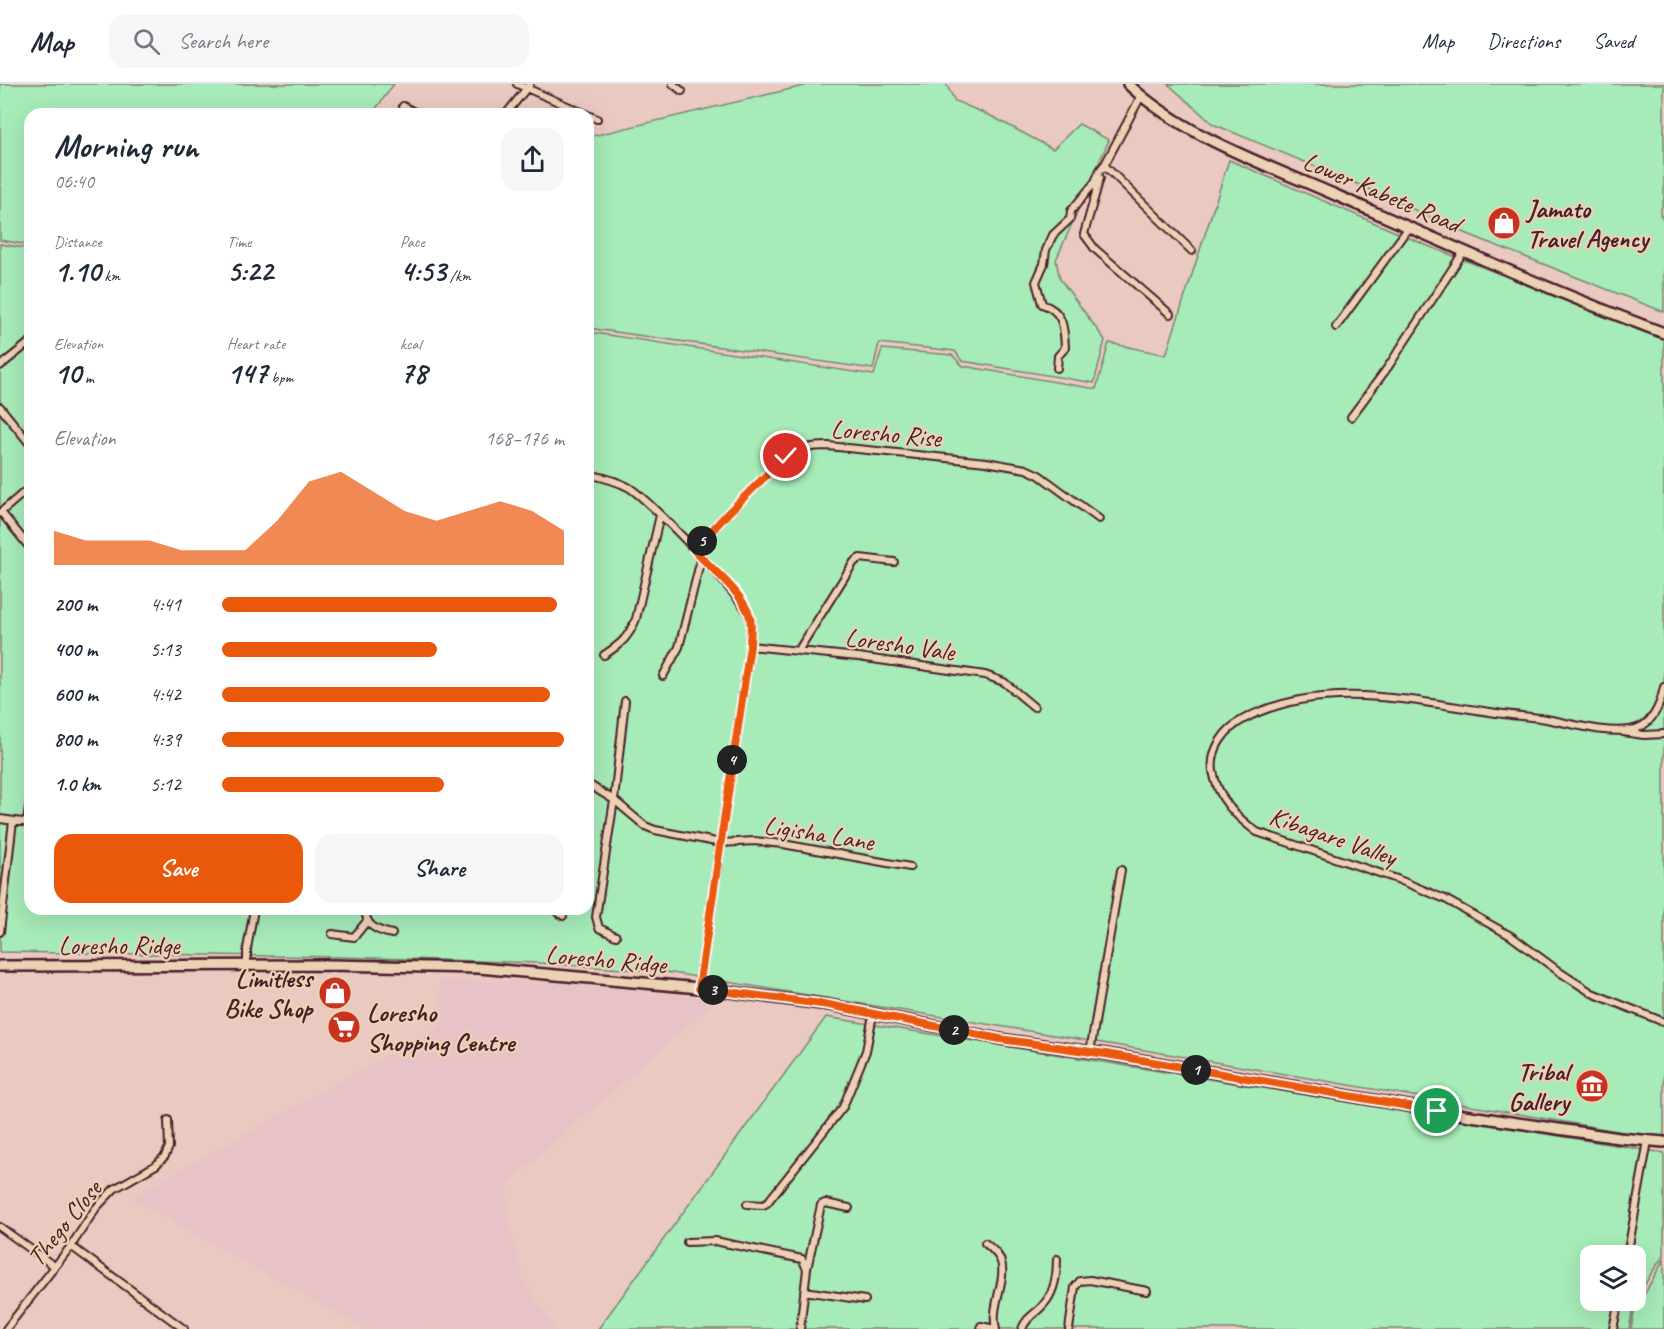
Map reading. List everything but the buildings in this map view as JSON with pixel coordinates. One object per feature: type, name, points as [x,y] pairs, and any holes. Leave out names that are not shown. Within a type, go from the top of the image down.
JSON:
[{"type":"main road","name":"Lower Kabete Road","points":[[1128,84],[1141,96],[1180,123],[1241,153],[1409,228],[1664,333]]},
{"type":"main road","name":"Loresho Ridge","points":[[0,966],[247,965],[479,968],[699,988],[829,1005],[1000,1039],[1090,1052],[1437,1111],[1664,1142]]},
{"type":"street","points":[[517,84],[529,86],[575,108]]},
{"type":"street","points":[[673,84],[682,91]]},
{"type":"street","points":[[511,108],[529,86]]},
{"type":"street","points":[[1057,368],[1058,356],[1065,348],[1064,327],[1061,317],[1050,307],[1042,304],[1036,282],[1053,235],[1070,219],[1071,211],[1095,182],[1141,96]]},
{"type":"street","points":[[402,106],[406,108]]},
{"type":"street","points":[[1104,165],[1192,250]]},
{"type":"street","points":[[1104,165],[1084,234],[1095,249],[1170,314]]},
{"type":"street","points":[[1336,327],[1409,228]]},
{"type":"street","points":[[1351,417],[1388,367],[1464,250]]},
{"type":"street","points":[[0,366],[24,347]]},
{"type":"street","points":[[0,407],[24,437]]},
{"type":"street","name":"Loresho Rise","points":[[694,550],[786,456],[808,447],[828,446],[986,462],[1026,469],[1039,475],[1099,519]]},
{"type":"street","points":[[594,476],[629,487],[646,500],[731,588],[750,618],[750,646],[699,988]]},
{"type":"street","points":[[24,492],[0,513],[24,541]]},
{"type":"street","points":[[604,655],[630,634],[636,619],[660,515]]},
{"type":"street","points":[[798,651],[854,562],[860,558],[894,562]]},
{"type":"street","points":[[663,676],[679,647],[702,559]]},
{"type":"street","name":"Loresho Vale","points":[[750,646],[858,657],[997,678],[1034,707]]},
{"type":"street","name":"Kibagare Valley","points":[[1664,687],[1658,707],[1646,724],[1631,730],[1617,731],[1412,701],[1330,696],[1280,703],[1236,723],[1225,733],[1215,752],[1213,766],[1215,778],[1229,808],[1257,831],[1397,879],[1445,899],[1511,936],[1560,974],[1592,993],[1664,1022]]},
{"type":"street","points":[[616,936],[598,928],[596,917],[626,701]]},
{"type":"street","points":[[1617,731],[1644,735],[1664,734]]},
{"type":"street","name":"Ligisha Lane","points":[[594,788],[614,800],[645,826],[721,843],[754,841],[783,844],[910,867]]},
{"type":"street","points":[[0,819],[24,822]]},
{"type":"street","points":[[0,932],[13,821]]},
{"type":"street","points":[[1090,1052],[1121,870]]},
{"type":"street","points":[[247,965],[247,949],[253,915]]},
{"type":"street","points":[[366,915],[367,921],[375,929],[392,934]]},
{"type":"street","points":[[332,934],[354,937],[367,921]]},
{"type":"street","points":[[747,1204],[763,1206],[767,1203],[843,1107],[866,1051],[873,1015]]},
{"type":"street","name":"Thego Close","points":[[6,1329],[71,1246],[96,1208],[114,1189],[156,1165],[165,1156],[169,1148],[168,1120]]},
{"type":"street","points":[[1629,1245],[1648,1141]]},
{"type":"street","points":[[801,1329],[807,1269],[821,1205],[825,1203],[849,1208]]},
{"type":"street","points":[[0,1227],[54,1266]]},
{"type":"street","points":[[687,1242],[715,1241],[799,1258],[804,1261],[807,1269]]},
{"type":"street","points":[[981,1326],[995,1329],[993,1318],[1002,1264],[985,1243]]},
{"type":"street","points":[[71,1246],[184,1329]]},
{"type":"street","points":[[1022,1329],[1025,1321],[1045,1303],[1057,1276],[1058,1259]]},
{"type":"street","points":[[1069,1329],[1076,1287],[1080,1281],[1090,1280],[1147,1290]]},
{"type":"street","points":[[804,1291],[865,1300]]},
{"type":"street","points":[[1613,1329],[1616,1311]]},
{"type":"shaded area","points":[[440,980],[583,984],[718,999],[507,1184],[508,1214],[523,1279],[556,1329],[365,1329],[130,1198],[442,1025]]},
{"type":"green space","points":[[0,84],[394,84],[376,108],[24,108],[24,244],[0,240]]},
{"type":"green space","points":[[812,84],[946,84],[955,101],[993,117],[1053,149],[1079,124],[1109,140],[1056,260],[1060,279],[1105,340],[1094,383],[962,361],[955,351],[879,343],[873,369],[594,329],[594,136]]},
{"type":"green space","points":[[1168,84],[1664,84],[1664,198],[1660,214],[1664,221],[1664,312],[1470,235],[1362,186],[1213,124]]},
{"type":"green space","points":[[1229,160],[1428,246],[1664,338],[1664,1139],[1109,1044],[666,972],[539,963],[341,957],[0,952],[0,244],[24,248],[24,915],[594,915],[594,333],[874,375],[882,349],[952,355],[963,366],[1096,389],[1109,343],[1166,355]]},
{"type":"green space","points":[[826,1017],[1664,1153],[1664,1255],[1646,1283],[1646,1245],[1580,1245],[1580,1311],[1634,1311],[1629,1329],[598,1329]]},
{"type":"green space","points":[[1664,1259],[1664,1329],[1631,1329],[1635,1311],[1646,1311],[1646,1291]]},
{"type":"place","name":"Jamato Travel Agency","points":[[1504,223]]},
{"type":"place","name":"Limitless Bike Shop","points":[[335,993]]},
{"type":"place","name":"Loresho Shopping Centre","points":[[344,1027]]},
{"type":"place","name":"Tribal Gallery","points":[[1592,1086]]},
{"type":"route","points":[[786,456],[694,550],[731,588],[750,618],[750,646],[699,988],[829,1005],[1000,1039],[1106,1054],[1437,1111]]}]
